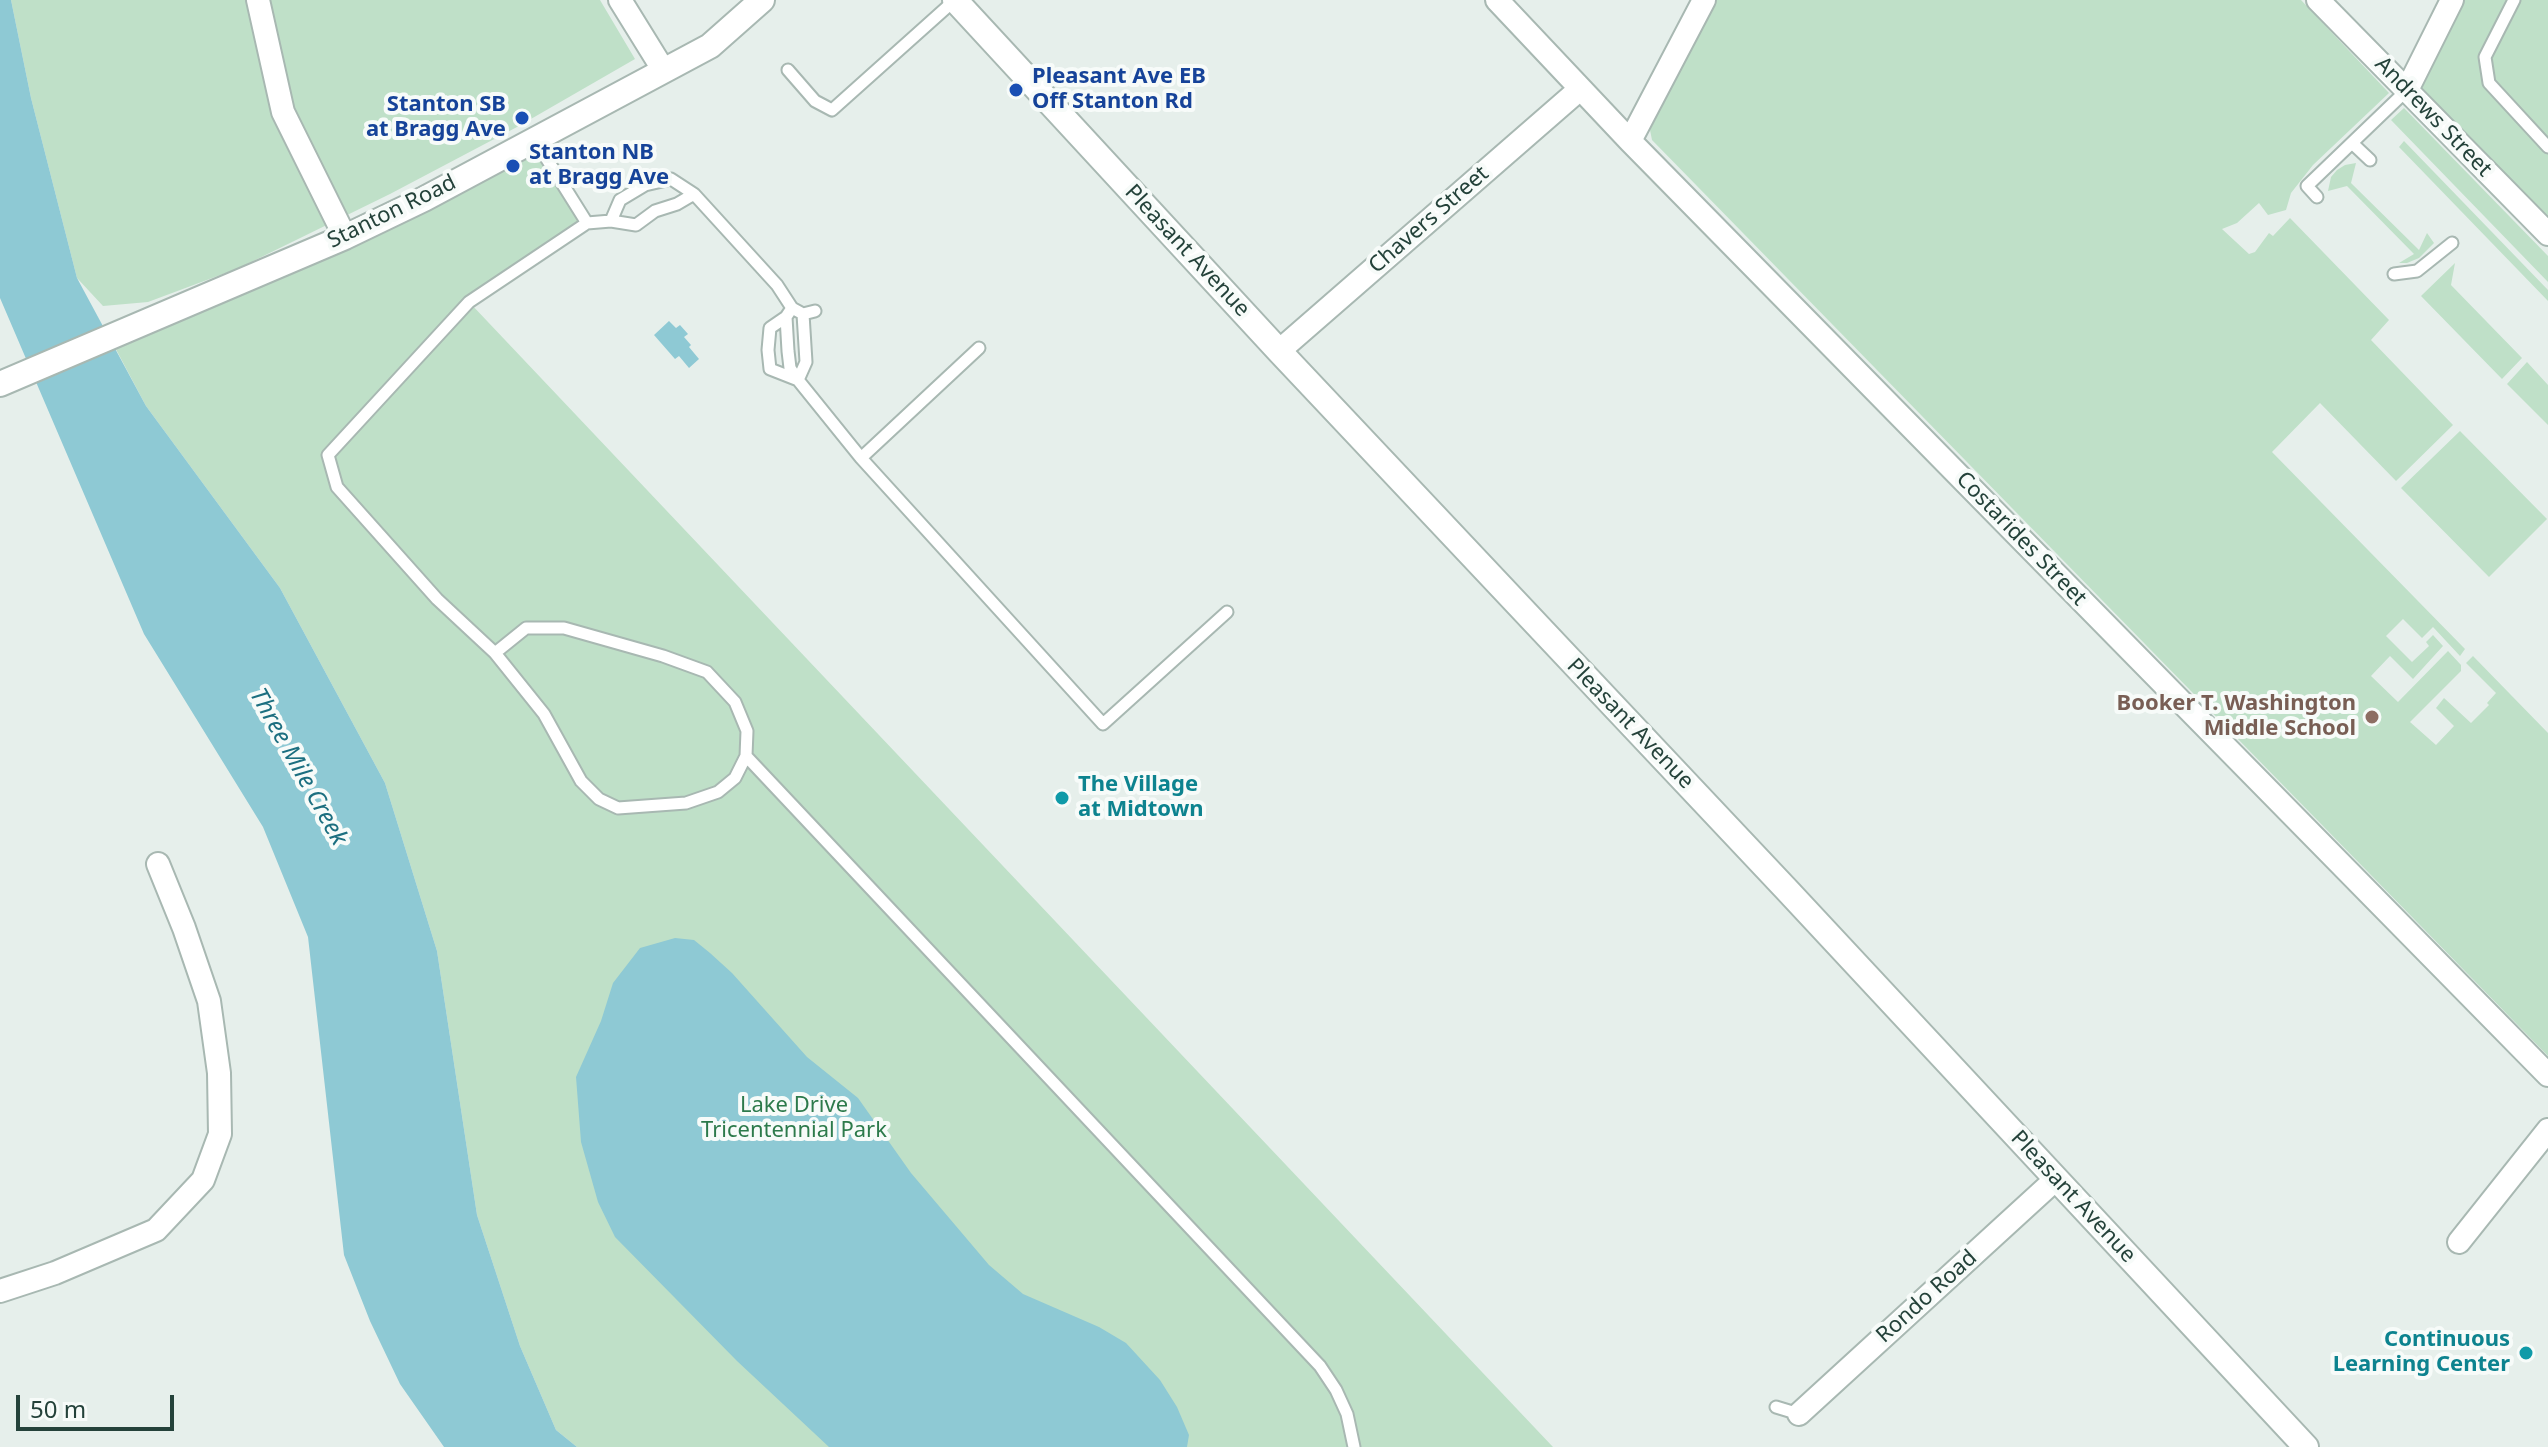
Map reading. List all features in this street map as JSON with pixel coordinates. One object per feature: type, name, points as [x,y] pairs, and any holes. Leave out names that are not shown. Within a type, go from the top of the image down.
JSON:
[{"type":"street","points":[[258,0],[283,112],[345,237]]},
{"type":"street","points":[[620,0],[664,71]]},
{"type":"street","name":"Stanton Road","points":[[0,384],[345,237],[424,199],[710,46],[762,0]]},
{"type":"street","name":"Pleasant Avenue","points":[[955,0],[1279,351],[2306,1447]]},
{"type":"street","name":"Costarides Street","points":[[1497,0],[1630,141],[2548,1075]]},
{"type":"street","points":[[1630,141],[1704,0]]},
{"type":"street","name":"Andrews Street","points":[[2318,0],[2545,225]]},
{"type":"street","points":[[2407,90],[2452,0]]},
{"type":"street","name":"Chavers Street","points":[[1279,351],[1580,89]]},
{"type":"street","points":[[0,1291],[55,1273],[156,1230],[203,1180],[212,1157],[220,1134],[219,1073],[209,1001],[158,864]]},
{"type":"street","points":[[2459,1242],[2548,1130]]},
{"type":"street","name":"Rondo Road","points":[[1799,1414],[2056,1179]]},
{"type":"lane","points":[[788,70],[815,101],[832,110],[955,0]]},
{"type":"lane","points":[[2514,0],[2485,57],[2489,83],[2548,147]]},
{"type":"lane","points":[[2317,197],[2307,186],[2407,90]]},
{"type":"lane","points":[[535,140],[587,223]]},
{"type":"lane","points":[[2352,143],[2370,160]]},
{"type":"lane","points":[[611,221],[620,200],[645,185],[671,179],[694,194],[799,312],[806,362],[798,380]]},
{"type":"lane","points":[[495,653],[526,628],[564,628],[707,672],[735,702],[747,731],[746,756],[735,778],[718,792],[686,803],[618,808],[599,799],[581,781],[544,714],[495,653],[437,599],[337,487],[328,455],[469,302],[587,223],[611,221],[636,225],[655,211],[694,194]]},
{"type":"lane","points":[[2394,274],[2417,271],[2452,243]]},
{"type":"lane","points":[[799,312],[790,368],[798,380],[861,458],[1103,724],[1227,612]]},
{"type":"lane","points":[[798,380],[770,369],[768,350],[770,328],[799,312]]},
{"type":"lane","points":[[861,458],[979,348]]},
{"type":"lane","points":[[746,756],[1320,1366],[1347,1414],[1354,1447]]},
{"type":"lane","points":[[1776,1407],[1799,1414]]},
{"type":"green space","points":[[11,0],[600,0],[635,59],[517,127],[239,268],[148,302],[103,306],[77,278],[31,98]]},
{"type":"green space","name":"Booker T. Washington Middle School","points":[[1716,0],[2301,0],[2389,93],[2313,165],[2291,193],[2286,210],[2268,215],[2259,203],[2237,223],[2222,229],[2249,254],[2255,252],[2269,233],[2273,236],[2290,218],[2389,320],[2371,340],[2453,425],[2396,481],[2320,403],[2272,452],[2465,649],[2460,656],[2433,627],[2422,638],[2403,619],[2386,636],[2412,662],[2429,646],[2426,642],[2433,635],[2443,646],[2413,679],[2390,656],[2371,676],[2398,702],[2448,651],[2461,665],[2461,671],[2410,722],[2436,745],[2454,726],[2436,708],[2444,698],[2471,723],[2489,705],[2487,703],[2496,693],[2466,663],[2473,656],[2548,733],[2548,1056],[1652,140],[1650,130]]},
{"type":"green space","points":[[2462,0],[2548,0],[2548,218],[2418,88]]},
{"type":"green space","points":[[2404,108],[2548,256],[2548,282],[2391,120]]},
{"type":"green space","name":"Lake Drive Tricentennial Park","points":[[535,140],[587,223],[470,303],[1553,1447],[577,1447],[556,1430],[520,1346],[477,1215],[437,951],[385,783],[280,588],[146,406],[110,338]]},
{"type":"green space","points":[[2404,141],[2548,290],[2548,301],[2399,147]]},
{"type":"green space","points":[[2356,163],[2351,183],[2419,250],[2427,233],[2434,243],[2419,258],[2399,263],[2414,254],[2347,186],[2328,191],[2331,177],[2337,170]]},
{"type":"green space","points":[[2455,263],[2451,285],[2522,358],[2502,379],[2421,296]]},
{"type":"green space","points":[[2527,362],[2548,385],[2548,425],[2507,384]]},
{"type":"green space","points":[[2460,431],[2547,519],[2489,577],[2401,488]]},
{"type":"water","name":"Three Mile Creek","points":[[0,0],[11,0],[31,98],[77,278],[146,406],[280,588],[385,783],[437,951],[477,1215],[520,1346],[556,1430],[577,1447],[444,1447],[400,1384],[370,1321],[344,1255],[308,937],[263,827],[144,634],[0,298]]},
{"type":"water","points":[[669,321],[676,328],[680,325],[688,334],[684,337],[699,359],[689,368],[679,356],[675,359],[654,335]]},
{"type":"water","points":[[675,938],[694,940],[710,953],[732,973],[807,1057],[858,1098],[911,1173],[989,1265],[1023,1294],[1099,1327],[1126,1343],[1160,1380],[1177,1407],[1189,1435],[1187,1447],[829,1447],[737,1361],[615,1237],[598,1202],[581,1142],[576,1077],[601,1021],[613,983],[640,948]]},
{"type":"place","name":"Pleasant Ave EB Off Stanton Rd","points":[[1016,90]]},
{"type":"place","name":"Stanton SB at Bragg Ave","points":[[522,118]]},
{"type":"place","name":"Stanton NB at Bragg Ave","points":[[513,166]]},
{"type":"place","name":"Booker T. Washington Middle School","points":[[2372,717]]},
{"type":"place","name":"The Village at Midtown","points":[[1062,798]]},
{"type":"place","name":"Continuous Learning Center","points":[[2526,1353]]}]
